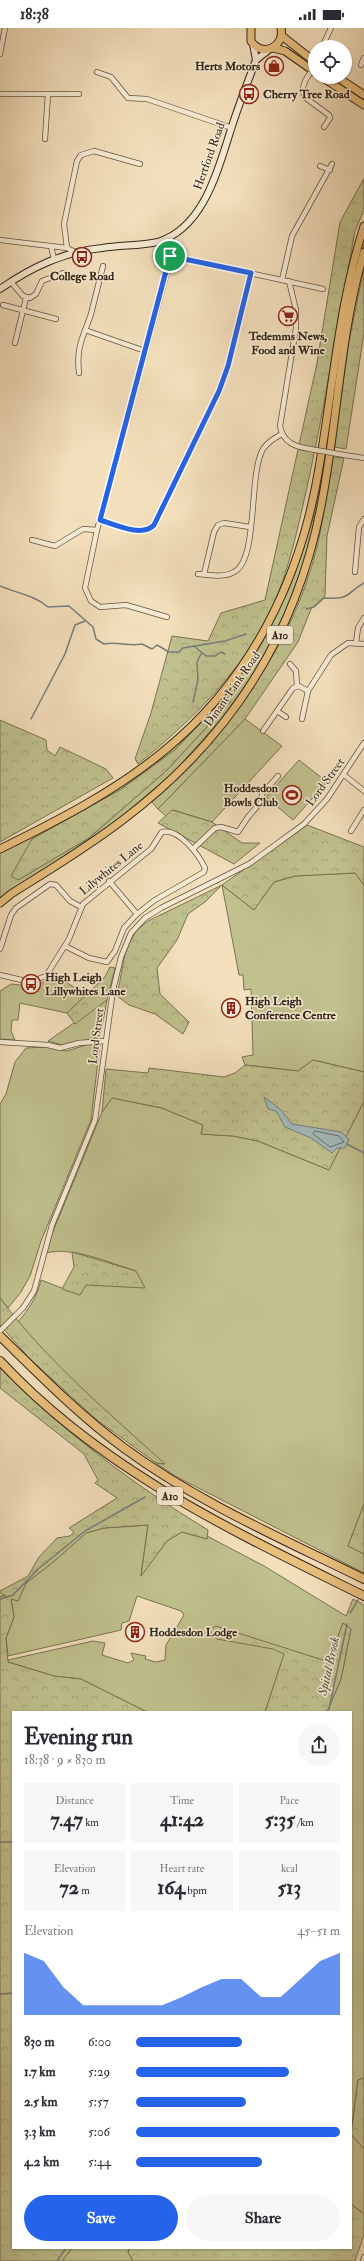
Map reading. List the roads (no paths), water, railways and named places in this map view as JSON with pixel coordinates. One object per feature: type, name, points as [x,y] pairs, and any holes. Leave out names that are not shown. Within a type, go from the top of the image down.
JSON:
[{"type":"highway","name":"A10","points":[[0,1336],[66,1401],[124,1448],[146,1463],[233,1513],[364,1579]]},
{"type":"highway","name":"A10","points":[[0,1361],[20,1383],[63,1420],[112,1457],[166,1494],[233,1532],[364,1596]]},
{"type":"main road","points":[[248,30],[253,44],[256,60],[279,43],[282,36],[281,28]]},
{"type":"main road","points":[[282,36],[308,56]]},
{"type":"main road","points":[[253,44],[260,49],[285,51],[308,67]]},
{"type":"main road","name":"Hertford Road","points":[[0,289],[30,269],[75,252],[165,240],[176,233],[186,223],[206,197],[256,60]]},
{"type":"main road","points":[[332,84],[364,105]]},
{"type":"main road","points":[[348,84],[364,95]]},
{"type":"main road","name":"Dinant Link Road","points":[[0,850],[106,792],[166,750],[224,691],[262,636],[287,587],[306,529],[319,468],[339,327],[351,273],[364,226]]},
{"type":"main road","name":"Dinant Link Road","points":[[0,903],[11,894],[108,831],[164,786],[212,736],[239,701],[267,659],[286,623],[299,590],[315,534],[327,474],[344,346],[364,252]]},
{"type":"street","points":[[0,54],[5,28]]},
{"type":"street","points":[[325,40],[331,28]]},
{"type":"street","points":[[361,65],[364,58]]},
{"type":"street","points":[[97,72],[111,77],[128,98],[147,99],[232,128]]},
{"type":"street","points":[[308,77],[304,81],[302,91],[307,98],[329,115],[330,118],[324,127]]},
{"type":"street","points":[[0,94],[79,94]]},
{"type":"street","points":[[44,138],[48,94]]},
{"type":"street","points":[[67,248],[64,224],[77,162],[81,155],[94,151],[140,164]]},
{"type":"street","points":[[282,280],[292,236],[332,164]]},
{"type":"street","points":[[320,166],[330,170]]},
{"type":"street","points":[[0,240],[67,248],[75,252]]},
{"type":"street","points":[[165,240],[170,256],[97,530],[85,588],[89,598],[100,607],[126,605],[167,617]]},
{"type":"street","points":[[51,246],[54,259]]},
{"type":"street","points":[[170,256],[323,288]]},
{"type":"street","points":[[79,373],[78,351],[103,266]]},
{"type":"street","points":[[26,298],[36,294],[42,281],[63,273]]},
{"type":"street","points":[[100,520],[140,530],[148,530],[154,525],[219,391],[228,366],[251,273]]},
{"type":"street","points":[[289,281],[296,310],[296,328],[280,417],[282,434],[293,445],[364,458]]},
{"type":"street","points":[[11,282],[26,298]]},
{"type":"street","points":[[15,343],[26,298]]},
{"type":"street","points":[[3,305],[56,319]]},
{"type":"street","points":[[85,330],[145,351]]},
{"type":"street","points":[[198,574],[228,574],[239,568],[247,552],[260,456],[268,443],[282,434]]},
{"type":"street","points":[[355,572],[361,543],[359,527],[364,519]]},
{"type":"street","points":[[204,574],[215,529],[218,525],[224,523],[250,526]]},
{"type":"street","points":[[32,540],[55,546],[83,529],[97,530]]},
{"type":"street","points":[[356,643],[358,628],[364,618]]},
{"type":"street","points":[[302,719],[308,691],[335,651],[346,644],[364,644]]},
{"type":"street","points":[[290,664],[296,671],[297,686]]},
{"type":"street","points":[[297,686],[308,691]]},
{"type":"street","points":[[263,731],[291,690],[297,686]]},
{"type":"street","points":[[277,711],[286,717]]},
{"type":"street","name":"Lord Street","points":[[0,1331],[17,1314],[36,1286],[52,1225],[95,1120],[105,1041],[119,966],[126,942],[136,926],[145,918],[169,902],[248,864],[281,842],[313,816],[344,775],[364,743]]},
{"type":"street","points":[[344,775],[364,791]]},
{"type":"street","points":[[65,946],[89,958],[107,962],[115,951],[124,928],[137,914],[155,900],[204,872],[205,868],[194,848],[215,828],[221,827],[238,832],[261,802],[262,794],[278,776]]},
{"type":"street","points":[[352,831],[364,810]]},
{"type":"street","name":"Lilywhites Lane","points":[[0,975],[30,982],[41,979],[50,970],[65,946],[81,907],[109,881],[151,849],[164,831],[170,832],[194,848]]},
{"type":"street","points":[[109,881],[137,914]]},
{"type":"street","points":[[0,949],[11,915],[16,908],[50,884],[56,885],[70,901],[81,907]]},
{"type":"street","points":[[0,1042],[48,1045],[60,1048],[79,1043],[105,1041]]},
{"type":"street","points":[[363,2261],[364,2257]]},
{"type":"water","points":[[264,1097],[280,1109],[292,1124],[341,1132],[349,1139],[345,1148],[337,1148],[332,1153],[311,1138],[285,1127],[276,1111],[268,1109]]},
{"type":"waterway","points":[[306,609],[314,607],[324,598],[344,597],[364,583]]},
{"type":"waterway","points":[[0,586],[31,597],[48,607],[69,606],[93,627],[96,639],[104,644],[142,644],[152,649],[157,645],[169,652],[179,652],[183,648],[225,641],[246,634]]},
{"type":"waterway","points":[[31,719],[65,654],[75,625],[85,621]]},
{"type":"waterway","points":[[194,646],[206,656],[215,656],[221,652],[225,654]]},
{"type":"waterway","points":[[193,702],[198,680],[197,662],[201,654]]},
{"type":"waterway","points":[[347,1144],[364,1153]]},
{"type":"waterway","points":[[0,1599],[13,1595],[38,1569],[85,1531],[145,1497]]},
{"type":"waterway","name":"Spital Brook","points":[[350,1613],[358,1600]]},
{"type":"waterway","name":"Spital Brook","points":[[327,1711],[329,1709],[347,1624]]},
{"type":"waterway","points":[[0,1842],[12,1842]]},
{"type":"waterway","points":[[0,1994],[12,1993]]},
{"type":"waterway","name":"Spital Brook","points":[[57,2261],[65,2249]]},
{"type":"place","name":"Herts Motors","points":[[274,66]]},
{"type":"place","name":"Cherry Tree Road","points":[[249,94]]},
{"type":"place","name":"College Road","points":[[82,257]]},
{"type":"place","name":"Tedemms News, Food and Wine","points":[[288,316]]},
{"type":"place","name":"Hoddesdon Bowls Club","points":[[292,795]]},
{"type":"place","name":"High Leigh Lillywhites Lane","points":[[31,984]]},
{"type":"place","name":"High Leigh Conference Centre","points":[[231,1008]]},
{"type":"place","name":"Hoddesdon Lodge","points":[[135,1632]]}]
